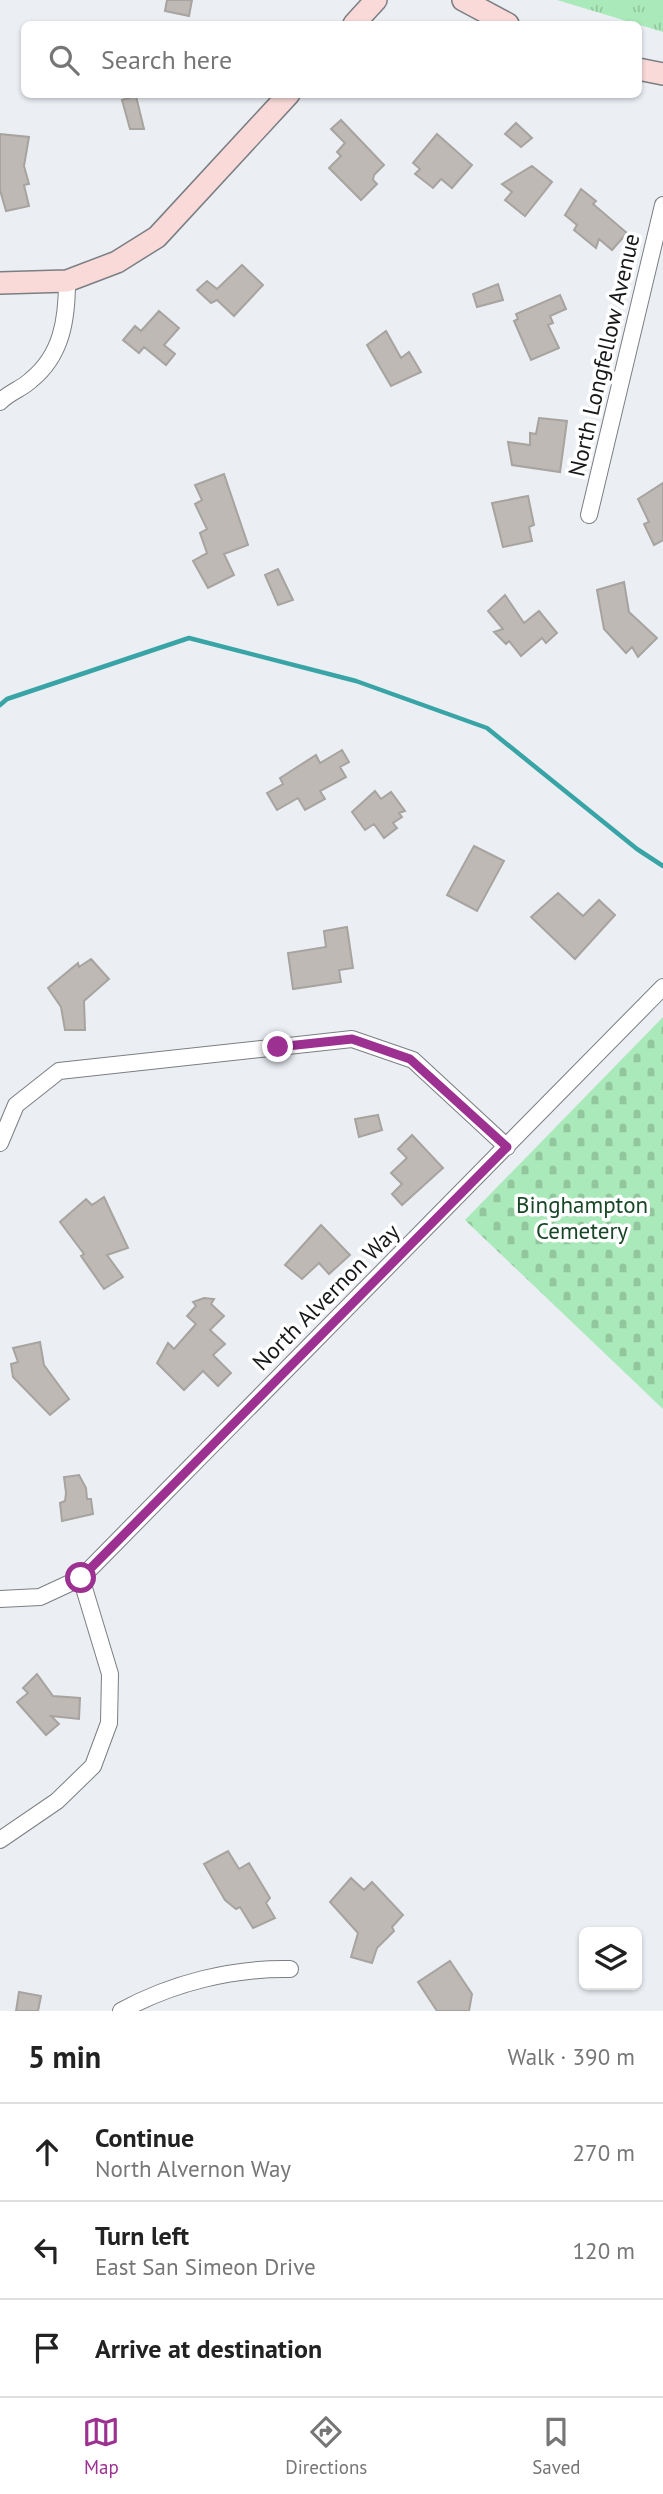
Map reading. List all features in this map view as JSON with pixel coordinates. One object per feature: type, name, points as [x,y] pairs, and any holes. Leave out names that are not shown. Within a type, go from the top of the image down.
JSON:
[{"type":"street","points":[[357,21],[376,0]]},
{"type":"street","points":[[463,0],[502,21]]},
{"type":"street","points":[[642,70],[663,74]]},
{"type":"street","points":[[0,283],[66,281],[117,262],[157,237],[285,98]]},
{"type":"street","name":"North Longfellow Avenue","points":[[589,515],[663,205]]},
{"type":"street","points":[[0,402],[32,380],[57,351],[67,312],[66,281]]},
{"type":"street","name":"North Alvernon Way","points":[[0,1599],[40,1597],[81,1578],[663,987]]},
{"type":"street","points":[[0,1143],[16,1105],[59,1071],[352,1039],[413,1060],[507,1147]]},
{"type":"street","points":[[0,1840],[57,1801],[93,1766],[109,1723],[110,1674],[81,1578]]},
{"type":"street","points":[[121,2011],[169,1989],[249,1968],[290,1969]]},
{"type":"green space","points":[[557,0],[663,0],[663,32],[642,26],[642,21],[627,21]]},
{"type":"green space","name":"Binghampton Cemetery","points":[[663,1017],[663,1409],[465,1220]]},
{"type":"building","points":[[167,0],[192,0],[189,16],[165,11]]},
{"type":"building","points":[[136,98],[144,129],[130,129],[122,100]]},
{"type":"building","points":[[341,120],[384,165],[374,175],[373,180],[377,184],[361,200],[329,168],[341,156],[337,152],[345,143],[331,129]]},
{"type":"building","points":[[516,123],[532,138],[521,147],[505,134]]},
{"type":"building","points":[[0,134],[29,137],[24,166],[29,184],[24,185],[29,206],[6,211],[0,190]]},
{"type":"building","points":[[437,134],[472,165],[452,188],[441,179],[433,188],[415,174],[420,169],[413,163]]},
{"type":"building","points":[[532,166],[552,182],[525,216],[505,200],[512,192],[502,184]]},
{"type":"building","points":[[581,189],[596,201],[593,204],[627,233],[612,250],[599,239],[596,248],[574,230],[577,225],[565,215]]},
{"type":"building","points":[[242,265],[263,285],[234,316],[217,300],[211,303],[197,290],[207,281],[217,289]]},
{"type":"building","points":[[498,284],[503,300],[477,307],[473,294]]},
{"type":"building","points":[[560,295],[566,309],[550,316],[553,323],[548,325],[559,348],[531,360],[514,321],[518,319],[516,314]]},
{"type":"building","points":[[159,311],[179,328],[164,345],[175,354],[166,365],[144,347],[139,353],[123,340],[135,326],[141,331]]},
{"type":"building","points":[[386,331],[401,358],[409,352],[421,372],[391,386],[367,345]]},
{"type":"building","points":[[539,418],[567,421],[560,472],[512,465],[508,442],[530,445],[530,433],[536,434]]},
{"type":"building","points":[[224,474],[248,545],[224,554],[234,575],[208,588],[193,561],[207,553],[200,533],[207,529],[195,504],[202,500],[195,485]]},
{"type":"building","points":[[663,483],[663,540],[654,545],[644,524],[649,522],[638,499]]},
{"type":"building","points":[[528,496],[534,525],[529,527],[532,541],[503,547],[492,503]]},
{"type":"building","points":[[278,569],[293,600],[278,605],[265,575]]},
{"type":"building","points":[[624,582],[629,612],[657,638],[638,657],[632,647],[626,653],[604,629],[597,590]]},
{"type":"building","points":[[505,595],[524,623],[539,611],[557,633],[546,643],[542,638],[521,656],[509,641],[506,644],[494,632],[503,629],[488,611]]},
{"type":"building","points":[[342,750],[349,762],[340,767],[346,777],[320,791],[325,799],[305,810],[298,798],[277,810],[267,793],[283,784],[280,778],[316,755],[320,763]]},
{"type":"building","points":[[375,791],[381,799],[391,792],[405,811],[399,813],[402,817],[393,823],[397,828],[384,838],[374,824],[365,830],[352,812]]},
{"type":"building","points":[[474,846],[504,861],[477,911],[447,895]]},
{"type":"building","points":[[558,893],[583,916],[599,900],[615,915],[575,959],[531,917]]},
{"type":"building","points":[[347,927],[353,968],[339,970],[341,982],[293,989],[288,953],[326,947],[324,931]]},
{"type":"building","points":[[91,959],[109,979],[84,1001],[85,1030],[65,1030],[61,1007],[48,988],[78,963],[79,967]]},
{"type":"building","points":[[378,1115],[382,1130],[359,1137],[355,1119]]},
{"type":"building","points":[[412,1135],[443,1168],[402,1205],[392,1194],[402,1184],[391,1173],[407,1158],[398,1149]]},
{"type":"building","points":[[104,1197],[128,1248],[107,1255],[123,1277],[104,1289],[81,1256],[84,1254],[60,1222],[86,1199],[92,1205]]},
{"type":"building","points":[[321,1225],[350,1255],[329,1274],[319,1263],[302,1279],[285,1265]]},
{"type":"building","points":[[204,1298],[214,1299],[211,1304],[224,1316],[210,1330],[225,1344],[213,1355],[231,1373],[218,1386],[203,1371],[184,1390],[157,1363],[168,1343],[174,1349],[196,1324],[187,1316],[196,1306],[193,1302]]},
{"type":"building","points":[[40,1342],[44,1365],[69,1399],[50,1415],[13,1377],[11,1364],[18,1362],[13,1348]]},
{"type":"building","points":[[79,1475],[86,1488],[87,1499],[91,1499],[93,1514],[62,1521],[60,1503],[65,1501],[64,1477]]},
{"type":"building","points":[[37,1674],[53,1696],[80,1698],[79,1719],[51,1716],[59,1724],[46,1735],[17,1702],[28,1693],[23,1688]]},
{"type":"building","points":[[228,1851],[239,1869],[249,1863],[270,1898],[266,1903],[275,1918],[253,1928],[240,1907],[236,1909],[225,1900],[204,1864]]},
{"type":"building","points":[[351,1878],[364,1890],[372,1882],[403,1915],[392,1927],[394,1931],[377,1948],[372,1963],[351,1957],[358,1933],[330,1902]]},
{"type":"building","points":[[450,1961],[472,1994],[469,2011],[437,2011],[418,1982]]},
{"type":"building","points":[[19,1992],[41,1996],[38,2011],[16,2011]]},
{"type":"waterway","points":[[0,705],[7,699],[189,638],[356,681],[487,728],[637,849],[663,866]]},
{"type":"route","points":[[81,1578],[507,1147],[413,1060],[352,1039],[278,1047]]}]
